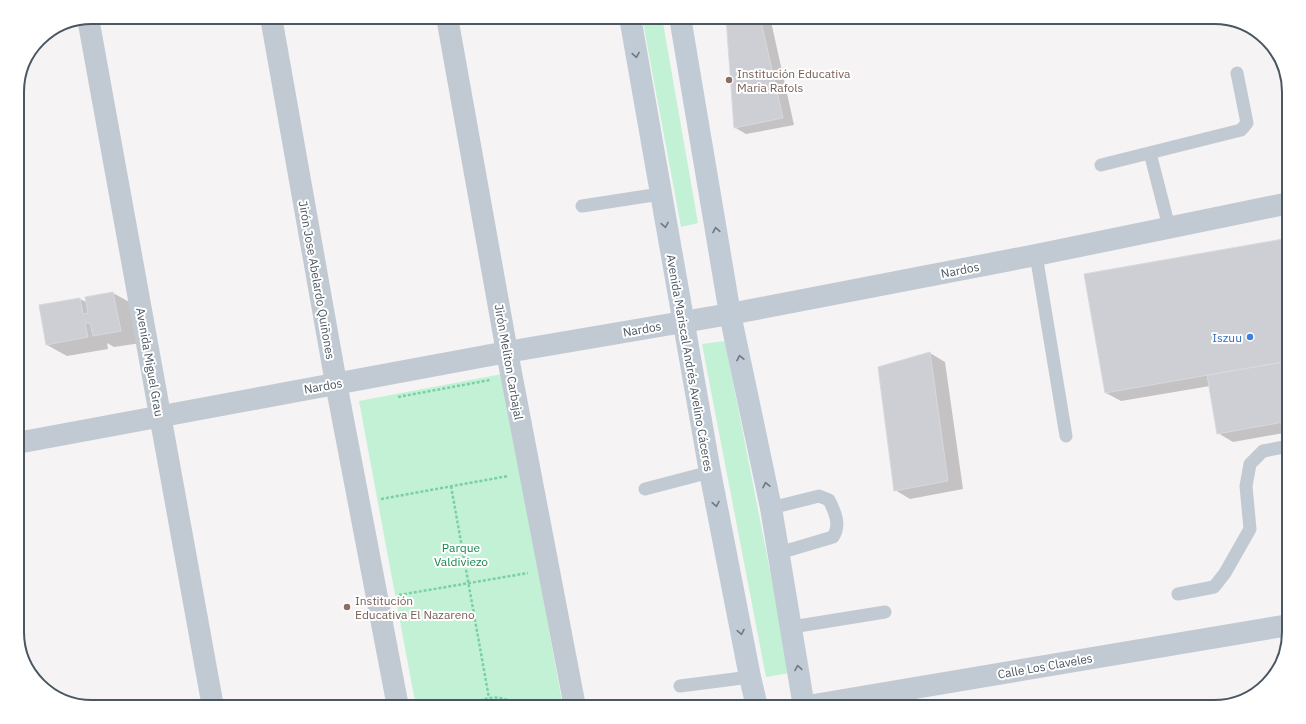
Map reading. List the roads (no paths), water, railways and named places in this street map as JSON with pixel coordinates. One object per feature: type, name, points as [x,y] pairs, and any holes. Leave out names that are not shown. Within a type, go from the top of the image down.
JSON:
[{"type":"street","name":"Avenida Miguel Grau","points":[[89,24],[212,700]]},
{"type":"street","name":"Jirón Jose Abelardo Quiñones","points":[[272,24],[336,384],[397,700]]},
{"type":"street","name":"Jirón Meliton Carbajal","points":[[448,24],[507,352],[574,700]]},
{"type":"street","name":"Avenida Mariscal Andrés Avelino Cáceres","points":[[631,24],[710,472],[755,700]]},
{"type":"street","points":[[681,24],[730,314],[771,508],[792,627],[802,700]]},
{"type":"street","name":"Nardos","points":[[24,442],[507,352],[730,314],[1036,255],[1282,204]]},
{"type":"street","name":"Calle Los Claveles","points":[[844,700],[1282,626]]},
{"type":"lane","points":[[1101,166],[1241,130],[1247,123],[1236,73]]},
{"type":"lane","points":[[1150,153],[1169,227]]},
{"type":"lane","points":[[582,206],[660,194]]},
{"type":"lane","points":[[1036,255],[1066,436]]},
{"type":"lane","points":[[1178,594],[1214,587],[1225,573],[1250,529],[1246,486],[1250,464],[1263,451],[1282,447]]},
{"type":"lane","points":[[645,489],[710,472]]},
{"type":"lane","points":[[771,508],[819,496],[829,500],[836,517],[837,531],[833,537],[779,553]]},
{"type":"lane","points":[[792,627],[885,612]]},
{"type":"lane","points":[[680,686],[750,677]]},
{"type":"place","name":"Institución Educativa Maria Rafols","points":[[729,80]]},
{"type":"place","name":"Iszuu","points":[[1250,337]]},
{"type":"place","name":"Institución Educativa El Nazareno","points":[[347,607]]},
{"type":"park label","name":"Parque Valdiviezo","points":[[461,554]]}]
